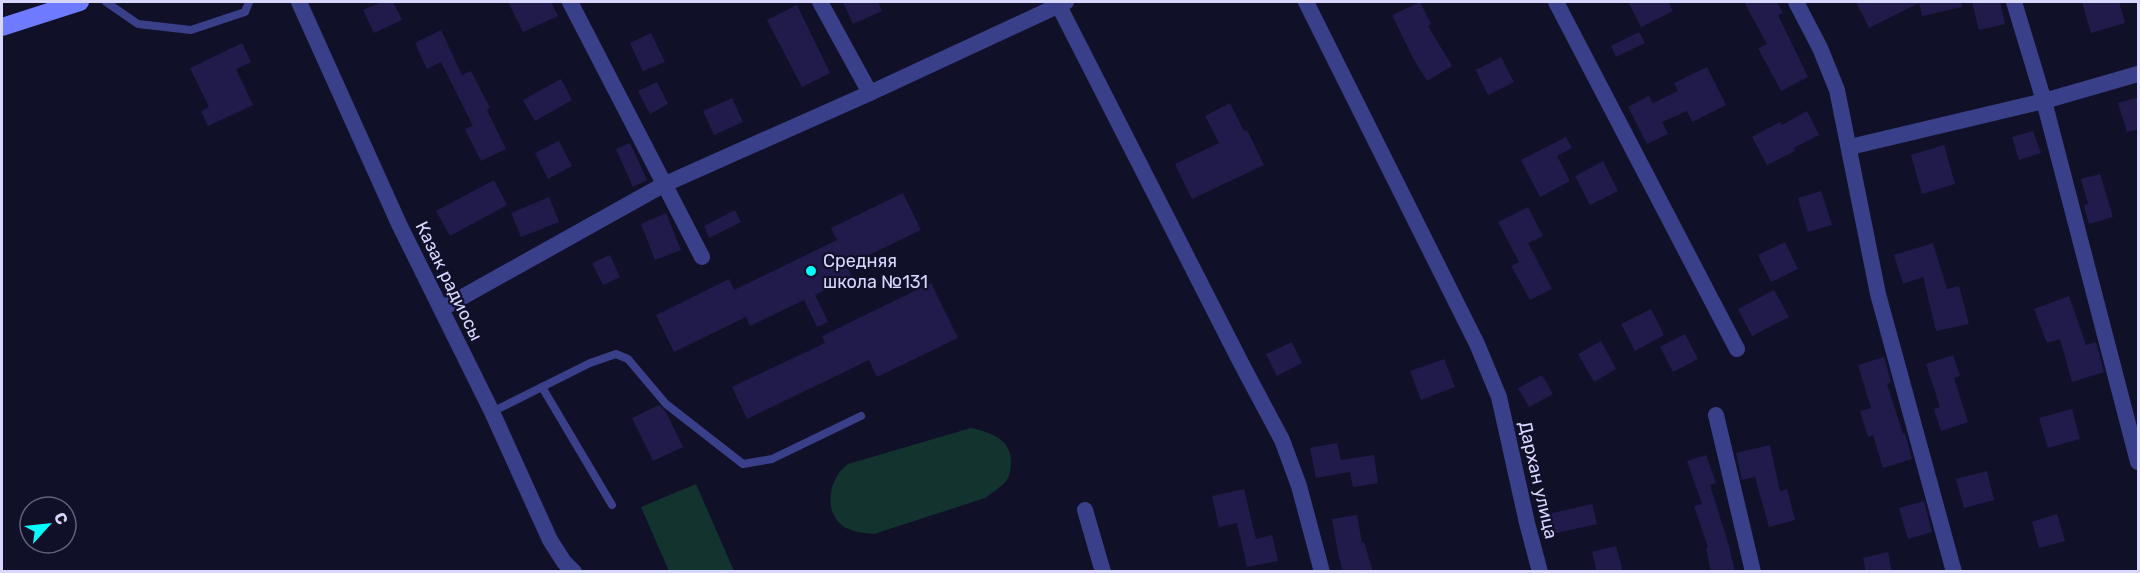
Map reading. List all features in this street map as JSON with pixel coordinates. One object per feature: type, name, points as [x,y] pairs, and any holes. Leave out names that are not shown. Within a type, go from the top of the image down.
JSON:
[{"type":"main road","points":[[2,27],[80,2]]},
{"type":"street","name":"Казак радиосы","points":[[298,2],[390,204],[492,412],[550,540],[564,562],[574,572]]},
{"type":"street","points":[[570,2],[702,257]]},
{"type":"street","points":[[820,2],[870,93]]},
{"type":"street","name":"Дархан улица","points":[[1306,2],[1477,344],[1499,397],[1540,572]]},
{"type":"street","points":[[1556,2],[1737,349]]},
{"type":"street","points":[[1796,2],[1820,48],[1837,90],[1878,294],[1954,572]]},
{"type":"street","points":[[2014,2],[2044,101],[2139,462]]},
{"type":"street","points":[[441,309],[663,184],[870,93],[1060,3],[1241,363],[1273,420],[1299,486],[1322,572]]},
{"type":"street","points":[[1850,147],[2044,101],[2139,74]]},
{"type":"street","points":[[1716,415],[1753,572]]},
{"type":"street","points":[[1085,510],[1103,572]]},
{"type":"lane","points":[[106,2],[138,24],[191,30],[245,12],[249,2]]},
{"type":"lane","points":[[492,412],[590,363],[616,354],[628,359],[666,404],[743,464],[772,459],[861,416]]},
{"type":"lane","points":[[542,387],[612,505]]},
{"type":"green space","points":[[971,428],[998,438],[1010,453],[1011,469],[1007,480],[985,498],[874,534],[846,528],[838,522],[833,514],[830,496],[836,478],[848,464]]},
{"type":"green space","points":[[696,484],[734,571],[669,571],[641,507]]},
{"type":"building","points":[[382,2],[393,2],[402,20],[374,33],[363,10]]},
{"type":"building","points":[[508,2],[551,2],[558,16],[523,32]]},
{"type":"building","points":[[843,2],[878,2],[882,11],[853,24]]},
{"type":"building","points":[[1420,2],[1431,24],[1428,26],[1452,66],[1427,81],[1392,15]]},
{"type":"building","points":[[1628,2],[1668,2],[1673,11],[1641,27]]},
{"type":"building","points":[[1744,2],[1777,2],[1783,13],[1778,15],[1808,77],[1781,91],[1758,48],[1767,44]]},
{"type":"building","points":[[1856,2],[1961,2],[1962,7],[1922,16],[1919,3],[1869,28]]},
{"type":"building","points":[[1972,2],[2000,2],[2005,24],[1979,30]]},
{"type":"building","points":[[2082,2],[2119,2],[2125,23],[2091,33]]},
{"type":"building","points":[[797,5],[830,73],[802,87],[767,20]]},
{"type":"building","points":[[441,30],[462,75],[471,71],[490,108],[487,110],[506,149],[481,161],[465,129],[473,126],[441,62],[427,69],[415,43]]},
{"type":"building","points":[[1639,32],[1645,43],[1616,57],[1611,46]]},
{"type":"building","points":[[651,33],[665,62],[643,71],[630,43]]},
{"type":"building","points":[[242,43],[251,62],[236,69],[253,105],[208,126],[201,111],[209,107],[190,68]]},
{"type":"building","points":[[1501,57],[1514,82],[1488,95],[1476,70]]},
{"type":"building","points":[[1707,67],[1726,105],[1692,122],[1687,111],[1662,122],[1668,134],[1647,144],[1628,107],[1649,96],[1653,103],[1678,91],[1674,83]]},
{"type":"building","points":[[561,79],[572,100],[535,121],[523,100]]},
{"type":"building","points":[[657,82],[668,104],[650,114],[638,91]]},
{"type":"building","points":[[2139,97],[2139,129],[2127,132],[2118,103]]},
{"type":"building","points":[[732,98],[743,122],[714,135],[703,111]]},
{"type":"building","points":[[1230,103],[1244,131],[1247,130],[1264,165],[1192,199],[1175,164],[1219,143],[1205,116]]},
{"type":"building","points":[[1807,111],[1819,135],[1794,148],[1795,151],[1767,165],[1752,137],[1780,122],[1782,125]]},
{"type":"building","points":[[2033,131],[2041,153],[2019,160],[2012,137]]},
{"type":"building","points":[[1566,137],[1572,148],[1557,156],[1570,181],[1540,197],[1521,160]]},
{"type":"building","points":[[559,141],[572,166],[548,179],[535,153]]},
{"type":"building","points":[[630,143],[647,180],[633,187],[616,149]]},
{"type":"building","points":[[1944,145],[1955,184],[1922,194],[1911,155]]},
{"type":"building","points":[[1603,161],[1618,191],[1590,205],[1575,176]]},
{"type":"building","points":[[2100,174],[2113,217],[2089,224],[2084,206],[2088,204],[2081,179]]},
{"type":"building","points":[[494,180],[507,205],[450,236],[436,211]]},
{"type":"building","points":[[1821,191],[1832,225],[1808,232],[1798,198]]},
{"type":"building","name":"Средняя школа №131","points":[[903,193],[921,230],[846,266],[852,276],[815,295],[828,322],[817,327],[804,300],[750,326],[746,317],[674,352],[656,315],[729,279],[734,290],[837,240],[831,228]]},
{"type":"building","points":[[549,197],[559,222],[521,237],[511,213]]},
{"type":"building","points":[[1528,207],[1543,236],[1528,243],[1552,289],[1530,300],[1511,266],[1519,262],[1498,222]]},
{"type":"building","points":[[735,210],[741,222],[709,238],[704,226]]},
{"type":"building","points":[[666,213],[681,250],[655,260],[641,224]]},
{"type":"building","points":[[1785,242],[1798,269],[1771,282],[1758,255]]},
{"type":"building","points":[[1933,243],[1947,289],[1959,286],[1969,324],[1936,331],[1923,277],[1903,284],[1894,255]]},
{"type":"building","points":[[610,255],[620,277],[603,285],[592,263]]},
{"type":"building","name":"Средняя школа №131","points":[[931,283],[958,338],[877,377],[869,360],[747,419],[732,387],[825,343],[822,336]]},
{"type":"building","points":[[1774,290],[1789,317],[1752,336],[1738,309]]},
{"type":"building","points":[[2069,296],[2086,345],[2096,342],[2104,372],[2072,382],[2060,339],[2047,343],[2034,309]]},
{"type":"building","points":[[1651,309],[1664,335],[1635,351],[1621,324]]},
{"type":"building","points":[[1685,334],[1698,359],[1673,372],[1660,347]]},
{"type":"building","points":[[1601,341],[1616,369],[1594,382],[1578,354]]},
{"type":"building","points":[[1292,342],[1302,363],[1277,376],[1266,354]]},
{"type":"building","points":[[1953,355],[1960,376],[1954,378],[1968,422],[1941,431],[1934,409],[1940,407],[1926,364]]},
{"type":"building","points":[[1884,357],[1891,382],[1887,384],[1912,459],[1883,468],[1873,435],[1868,437],[1860,411],[1871,408],[1858,365]]},
{"type":"building","points":[[1444,359],[1455,387],[1421,400],[1410,371]]},
{"type":"building","points":[[1542,375],[1553,394],[1529,407],[1518,388]]},
{"type":"building","points":[[659,405],[666,412],[683,447],[653,461],[632,418]]},
{"type":"building","points":[[2072,409],[2080,439],[2048,448],[2039,418]]},
{"type":"building","points":[[1337,443],[1341,460],[1374,455],[1378,483],[1353,487],[1350,472],[1316,478],[1310,448]]},
{"type":"building","points":[[1770,445],[1780,491],[1787,489],[1795,520],[1769,527],[1755,477],[1742,480],[1736,453]]},
{"type":"building","points":[[1706,455],[1716,483],[1710,485],[1735,572],[1711,572],[1706,548],[1708,547],[1694,506],[1702,504],[1687,461]]},
{"type":"building","points":[[1987,471],[1994,500],[1964,508],[1956,479]]},
{"type":"building","points":[[1244,489],[1256,539],[1272,535],[1278,561],[1247,567],[1237,523],[1219,527],[1212,496]]},
{"type":"building","points":[[1924,501],[1932,532],[1908,539],[1899,508]]},
{"type":"building","points":[[1592,504],[1597,524],[1552,534],[1548,514]]},
{"type":"building","points":[[2057,514],[2065,541],[2039,548],[2032,522]]},
{"type":"building","points":[[1357,515],[1362,543],[1364,542],[1373,572],[1343,572],[1332,519]]},
{"type":"building","points":[[1616,546],[1623,572],[1597,572],[1592,552]]},
{"type":"building","points":[[1888,552],[1892,572],[1866,572],[1863,558]]},
{"type":"place","name":"Средняя школа №131","points":[[811,271]]}]
